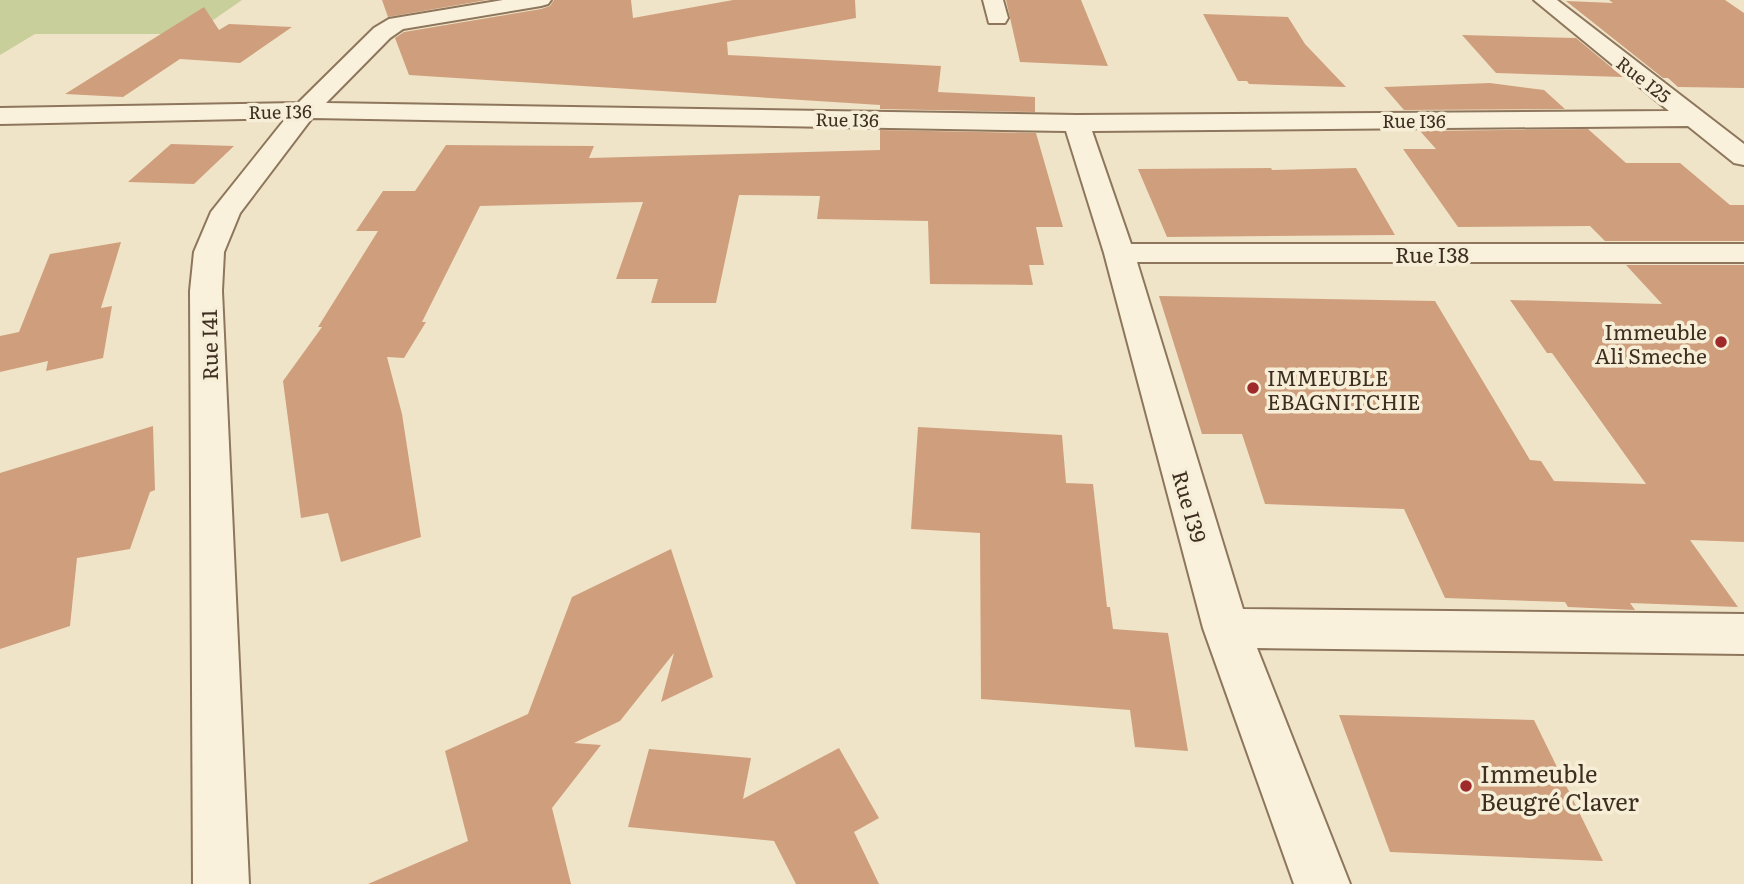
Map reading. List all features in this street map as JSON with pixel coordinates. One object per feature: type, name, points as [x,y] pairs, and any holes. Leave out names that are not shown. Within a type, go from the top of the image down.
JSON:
[{"type":"street","name":"Rue I41","points":[[221,884],[206,291],[209,252],[226,212],[305,110],[382,33],[397,24],[541,0]]},
{"type":"street","name":"Rue I25","points":[[1544,0],[1744,157]]},
{"type":"street","name":"Rue I36","points":[[0,116],[305,110],[1077,123],[1694,118]]},
{"type":"street","name":"Rue I39","points":[[1077,123],[1119,253],[1226,628],[1322,884]]},
{"type":"street","name":"Rue I38","points":[[1119,253],[1744,253]]},
{"type":"street","points":[[1226,628],[1744,634]]},
{"type":"green space","points":[[0,0],[242,0],[193,34],[35,34],[0,55]]},
{"type":"building","points":[[382,0],[487,0],[388,17]]},
{"type":"building","points":[[554,0],[631,0],[633,18],[733,0],[855,0],[856,18],[727,42],[728,55],[941,66],[938,92],[1035,97],[1035,112],[880,109],[880,105],[409,75],[395,38],[404,32],[541,9],[550,6]]},
{"type":"building","points":[[1006,0],[1081,0],[1108,66],[1020,62]]},
{"type":"building","points":[[1609,0],[1725,0],[1744,13],[1744,88],[1678,87],[1566,1],[1613,3]]},
{"type":"building","points":[[204,7],[219,30],[229,24],[292,27],[240,63],[180,59],[123,97],[65,94]]},
{"type":"building","points":[[1203,14],[1288,17],[1305,44],[1346,87],[1249,84],[1247,81],[1238,81]]},
{"type":"building","points":[[1462,35],[1576,38],[1623,77],[1496,73]]},
{"type":"building","points":[[1490,83],[1544,90],[1565,109],[1404,110],[1384,87]]},
{"type":"building","points":[[1588,129],[1626,163],[1680,163],[1730,205],[1744,205],[1744,241],[1605,241],[1590,226],[1458,227],[1403,149],[1436,149],[1420,131]]},
{"type":"building","points":[[880,130],[1036,133],[1063,227],[1036,227],[1044,265],[1029,265],[1033,285],[930,284],[928,221],[817,219],[820,196],[739,195],[716,303],[651,303],[658,279],[616,279],[643,202],[480,206],[422,322],[426,322],[404,358],[387,357],[402,414],[421,537],[341,562],[328,513],[301,518],[283,381],[322,327],[318,327],[378,231],[356,231],[383,191],[415,191],[446,145],[594,146],[589,158],[880,150]]},
{"type":"building","points":[[171,144],[234,146],[194,184],[128,182]]},
{"type":"building","points":[[1356,168],[1395,235],[1167,237],[1138,169]]},
{"type":"building","points":[[121,242],[101,308],[112,306],[103,358],[46,371],[48,361],[0,372],[0,336],[19,332],[50,254]]},
{"type":"building","points":[[1626,265],[1744,265],[1744,542],[1690,540],[1738,607],[1630,603],[1635,610],[1568,607],[1565,602],[1445,598],[1404,509],[1265,504],[1242,434],[1202,434],[1159,296],[1435,301],[1530,460],[1541,461],[1554,481],[1646,484],[1552,353],[1547,353],[1510,300],[1662,304]]},
{"type":"building","points":[[153,426],[155,490],[150,492],[130,549],[77,558],[70,626],[0,649],[0,473]]},
{"type":"building","points":[[918,427],[1062,435],[1066,483],[1093,484],[1107,607],[1110,607],[1113,629],[1168,633],[1188,751],[1135,747],[1130,710],[981,699],[980,533],[911,529]]},
{"type":"building","points":[[671,549],[713,677],[661,702],[674,653],[620,721],[574,743],[601,745],[552,808],[571,884],[368,884],[468,841],[445,751],[528,714],[572,597]]},
{"type":"building","name":"Immeuble Beugré Claver","points":[[1339,715],[1534,720],[1603,861],[1390,852]]},
{"type":"building","points":[[839,748],[879,818],[854,832],[879,884],[796,884],[774,841],[628,827],[649,749],[751,758],[743,799]]},
{"type":"place","name":"Immeuble Ali Smeche","points":[[1721,342]]},
{"type":"place","name":"IMMEUBLE EBAGNITCHIE","points":[[1253,388]]},
{"type":"place","name":"Immeuble Beugré Claver","points":[[1466,786]]}]
